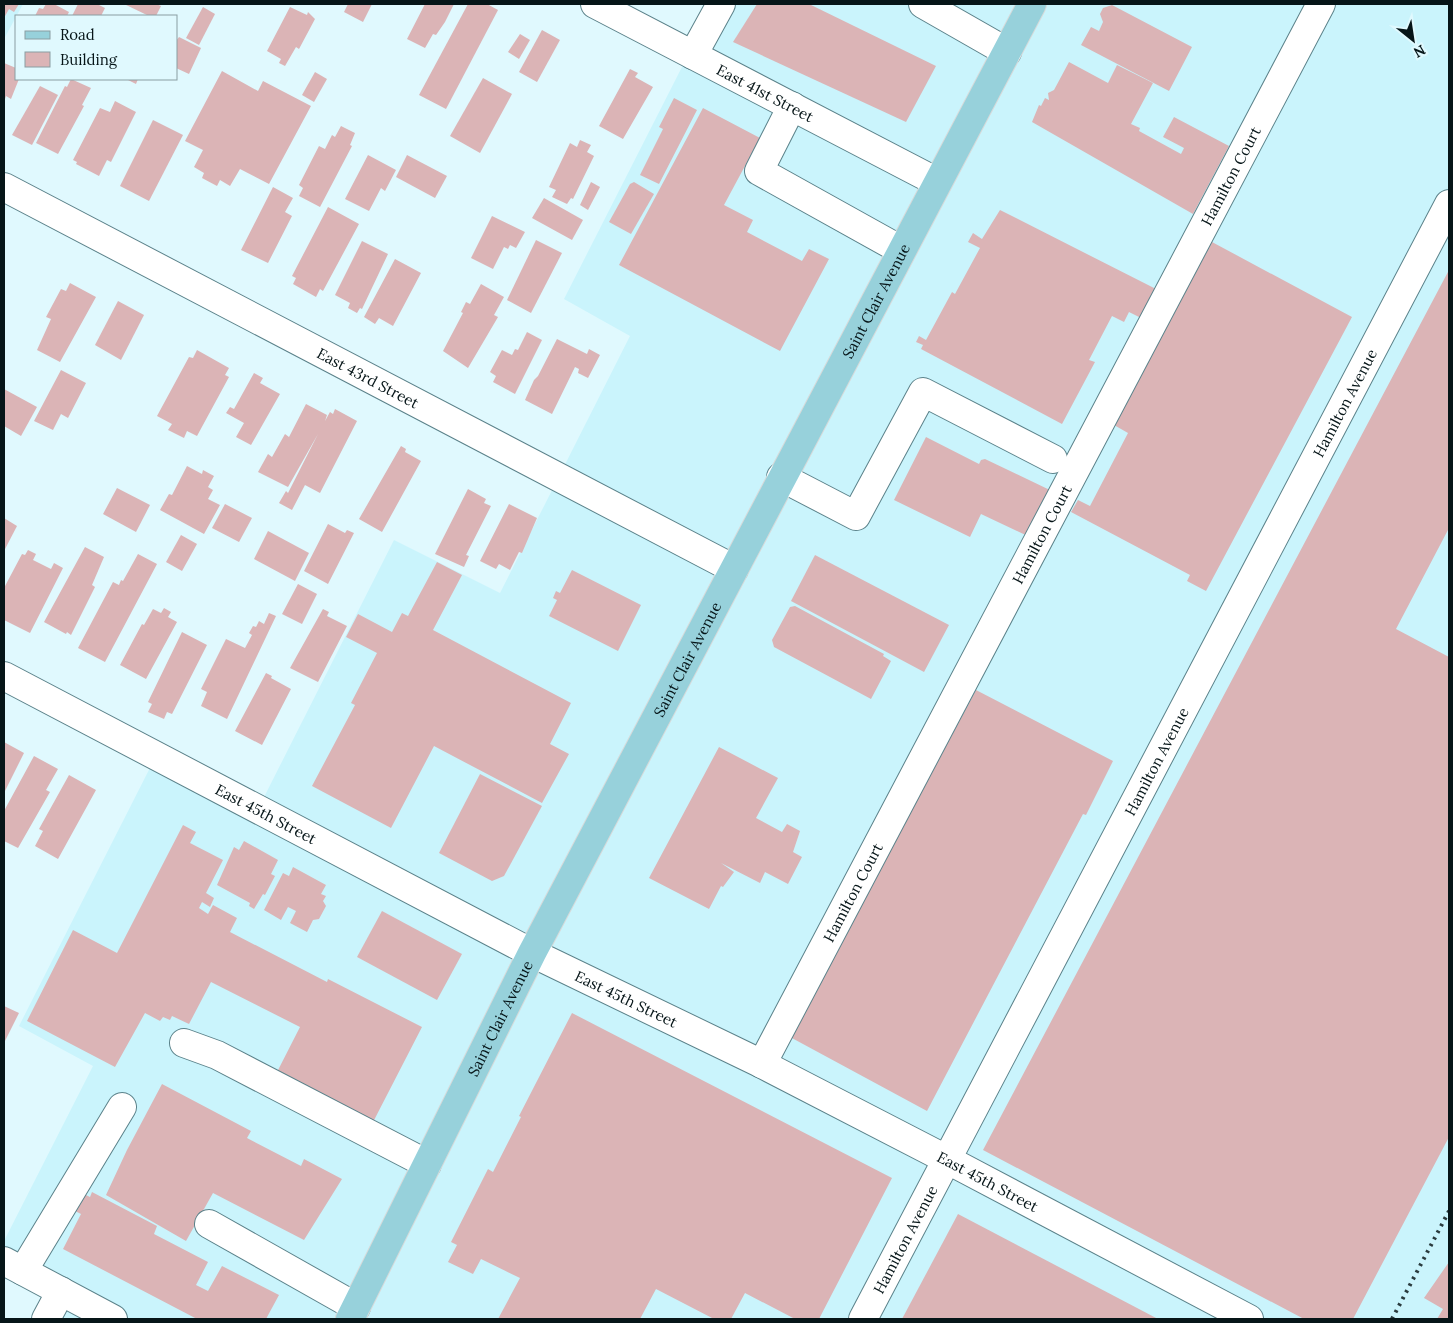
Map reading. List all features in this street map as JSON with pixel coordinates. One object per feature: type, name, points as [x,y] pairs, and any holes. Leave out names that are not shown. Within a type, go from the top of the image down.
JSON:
[{"type":"main road","name":"Saint Clair Avenue","points":[[353,1313],[532,953],[1032,4]]},
{"type":"street","name":"East 41st Street","points":[[595,4],[937,182]]},
{"type":"street","points":[[693,55],[721,4]]},
{"type":"street","points":[[923,4],[1008,52]]},
{"type":"street","name":"Hamilton Court","points":[[762,1064],[1321,4]]},
{"type":"street","points":[[792,106],[759,171],[901,250]]},
{"type":"street","name":"East 43rd Street","points":[[4,187],[734,569]]},
{"type":"street","name":"Hamilton Avenue","points":[[863,1319],[1449,204]]},
{"type":"street","points":[[782,477],[856,516],[923,392],[1052,459]]},
{"type":"street","name":"East 45th Street","points":[[4,676],[532,953],[762,1064],[946,1158],[1249,1319]]},
{"type":"street","points":[[184,1043],[217,1055],[427,1164]]},
{"type":"street","points":[[113,1319],[13,1266],[122,1107]]},
{"type":"street","points":[[210,1224],[353,1313]]},
{"type":"street","points":[[46,1319],[61,1291]]},
{"type":"shaded area","points":[[4,4],[23,4],[17,15],[15,15],[15,19],[4,39]]},
{"type":"shaded area","points":[[714,4],[1449,4],[1449,1319],[46,1319],[61,1291],[4,1261],[4,1241],[93,1066],[19,1026],[156,756],[258,809],[394,540],[500,593],[630,336],[564,299]]},
{"type":"building","points":[[4,4],[19,4],[14,12],[9,9],[4,18]]},
{"type":"building","points":[[46,4],[54,4],[69,12],[68,15],[36,15],[39,8],[43,9]]},
{"type":"building","points":[[78,4],[97,4],[105,8],[102,15],[72,15]]},
{"type":"building","points":[[124,4],[156,4],[161,6],[156,15],[147,15]]},
{"type":"building","points":[[348,4],[372,4],[363,22],[344,12]]},
{"type":"building","points":[[425,4],[454,4],[445,22],[436,35],[433,34],[425,48],[407,39]]},
{"type":"building","points":[[468,4],[487,4],[498,10],[446,109],[419,95]]},
{"type":"building","points":[[757,4],[809,4],[936,66],[906,122],[733,42]]},
{"type":"building","points":[[1112,5],[1192,47],[1169,91],[1081,45],[1091,27],[1099,31],[1103,22],[1100,14],[1103,8]]},
{"type":"building","points":[[203,7],[215,14],[199,45],[186,38]]},
{"type":"building","points":[[290,7],[307,15],[308,12],[315,19],[299,49],[296,47],[285,66],[279,63],[281,59],[267,51]]},
{"type":"building","points":[[542,30],[560,40],[537,82],[519,72]]},
{"type":"building","points":[[520,34],[530,40],[519,59],[508,52]]},
{"type":"building","points":[[179,37],[201,48],[189,74],[178,69]]},
{"type":"building","points":[[1069,62],[1108,83],[1117,65],[1153,83],[1131,124],[1140,128],[1139,131],[1181,154],[1184,148],[1163,137],[1174,117],[1229,146],[1193,214],[1032,122],[1039,105],[1041,106],[1045,98],[1049,100],[1048,93],[1054,90]]},
{"type":"building","points":[[4,63],[15,68],[15,80],[19,80],[11,99],[6,96],[4,102]]},
{"type":"building","points":[[630,69],[638,73],[635,77],[653,87],[623,139],[599,126]]},
{"type":"building","points":[[222,71],[258,91],[263,81],[311,106],[269,184],[240,169],[230,186],[220,180],[217,186],[202,178],[204,173],[194,167],[203,150],[185,141]]},
{"type":"building","points":[[315,72],[327,79],[314,102],[302,95]]},
{"type":"building","points":[[483,78],[512,94],[480,153],[450,136]]},
{"type":"building","points":[[70,80],[73,80],[91,88],[82,105],[84,106],[58,154],[36,143],[65,86],[67,87]]},
{"type":"building","points":[[128,80],[138,80],[136,84]]},
{"type":"building","points":[[40,86],[58,95],[32,145],[12,135]]},
{"type":"building","points":[[674,98],[697,110],[659,184],[640,175],[663,129],[659,127]]},
{"type":"building","points":[[115,101],[136,112],[111,162],[107,160],[99,176],[76,164],[77,162],[73,160],[100,108],[110,112]]},
{"type":"building","points":[[703,108],[760,138],[724,205],[753,220],[747,232],[802,261],[809,249],[829,259],[780,351],[619,265]]},
{"type":"building","points":[[153,120],[183,135],[149,201],[120,186]]},
{"type":"building","points":[[341,126],[355,133],[350,145],[352,146],[320,207],[299,196],[303,188],[299,185],[319,146],[325,149],[332,135],[335,137]]},
{"type":"building","points":[[580,140],[591,145],[587,152],[594,156],[573,199],[571,198],[567,204],[552,197],[556,190],[549,187],[570,143],[577,147]]},
{"type":"building","points":[[368,155],[396,170],[385,191],[381,188],[369,211],[345,199]]},
{"type":"building","points":[[407,155],[447,176],[435,198],[396,177]]},
{"type":"building","points":[[591,182],[600,187],[588,210],[580,205]]},
{"type":"building","points":[[634,182],[654,194],[631,234],[609,222],[630,184]]},
{"type":"building","points":[[273,187],[293,198],[285,212],[292,216],[268,263],[241,250]]},
{"type":"building","points":[[544,198],[583,220],[572,240],[532,218]]},
{"type":"building","points":[[328,207],[359,224],[323,291],[320,289],[316,297],[293,284],[296,278],[292,276]]},
{"type":"building","points":[[1000,210],[1156,289],[1141,318],[1129,312],[1124,322],[1112,316],[1089,360],[1095,362],[1062,424],[921,349],[923,345],[916,342],[919,336],[926,340],[952,292],[955,294],[980,248],[968,242],[973,233],[982,239]]},
{"type":"building","points":[[492,216],[525,232],[516,248],[510,245],[508,249],[504,247],[493,269],[471,258]]},
{"type":"building","points":[[536,240],[562,253],[531,313],[507,300]]},
{"type":"building","points":[[362,241],[388,254],[362,309],[360,308],[357,313],[348,308],[350,303],[335,295]]},
{"type":"building","points":[[1212,242],[1352,317],[1206,591],[1187,581],[1190,575],[1071,512],[1078,500],[1090,506],[1128,433],[1114,425]]},
{"type":"building","points":[[395,259],[421,273],[393,326],[379,318],[375,324],[364,317]]},
{"type":"building","points":[[1449,270],[1449,528],[1396,629],[1449,657],[1449,1137],[1353,1319],[1304,1319],[983,1150]]},
{"type":"building","points":[[70,283],[96,297],[60,362],[37,350],[51,319],[46,317],[61,289],[66,291]]},
{"type":"building","points":[[481,284],[504,297],[494,315],[498,317],[468,368],[443,351],[463,313],[461,312],[466,302],[470,304]]},
{"type":"building","points":[[118,301],[144,315],[121,360],[95,345]]},
{"type":"building","points":[[527,332],[542,340],[515,394],[493,382],[496,376],[490,372],[502,350],[512,355],[515,349],[518,350]]},
{"type":"building","points":[[557,339],[587,354],[589,349],[600,355],[588,378],[578,373],[579,369],[575,367],[552,414],[525,400]]},
{"type":"building","points":[[197,350],[229,368],[225,375],[229,377],[197,436],[187,431],[184,438],[168,430],[172,424],[157,416],[189,357],[193,358]]},
{"type":"building","points":[[61,370],[86,383],[68,418],[61,414],[53,430],[34,421]]},
{"type":"building","points":[[254,373],[263,378],[260,383],[280,394],[251,445],[236,437],[244,423],[226,413],[230,407],[234,409]]},
{"type":"building","points":[[4,389],[37,407],[21,436],[4,426]]},
{"type":"building","points":[[306,404],[327,415],[325,421],[330,412],[333,414],[335,409],[357,421],[320,493],[305,485],[292,510],[279,503],[286,491],[288,493],[318,434],[288,487],[258,472],[268,454],[272,457],[285,434],[289,437]]},
{"type":"building","points":[[926,437],[979,464],[981,460],[985,459],[1054,492],[1032,538],[981,514],[970,537],[894,500]]},
{"type":"building","points":[[401,446],[406,449],[405,452],[421,461],[382,532],[359,519]]},
{"type":"building","points":[[187,466],[202,474],[203,470],[214,476],[208,487],[213,490],[208,499],[220,505],[204,534],[160,510],[169,494],[172,495]]},
{"type":"building","points":[[117,488],[150,505],[136,532],[103,514]]},
{"type":"building","points":[[468,489],[486,499],[484,503],[491,506],[466,555],[469,556],[464,567],[435,554]]},
{"type":"building","points":[[225,504],[252,518],[239,542],[212,528]]},
{"type":"building","points":[[509,504],[537,518],[522,553],[519,552],[510,570],[499,564],[496,569],[480,561]]},
{"type":"building","points":[[4,518],[17,526],[4,551]]},
{"type":"building","points":[[328,524],[345,533],[347,530],[354,533],[328,584],[304,571]]},
{"type":"building","points":[[268,531],[309,553],[295,581],[254,559]]},
{"type":"building","points":[[181,535],[197,544],[182,571],[166,562]]},
{"type":"building","points":[[85,547],[104,557],[92,585],[95,587],[71,635],[44,622]]},
{"type":"building","points":[[28,550],[36,554],[33,560],[51,569],[54,563],[63,568],[30,633],[4,620],[4,588],[22,554],[25,555]]},
{"type":"building","points":[[138,554],[157,564],[105,662],[78,648],[113,582],[119,585],[121,580],[123,581]]},
{"type":"building","points":[[815,555],[949,625],[924,672],[791,601]]},
{"type":"building","points":[[437,562],[462,575],[433,630],[571,703],[550,744],[569,754],[542,803],[434,746],[391,828],[312,786],[355,705],[351,703],[377,653],[346,637],[358,614],[392,632],[402,613],[408,616]]},
{"type":"building","points":[[572,570],[641,605],[618,651],[549,616],[557,600],[553,598],[556,591],[560,593]]},
{"type":"building","points":[[298,584],[317,594],[302,624],[282,614]]},
{"type":"building","points":[[795,606],[884,654],[883,656],[891,661],[871,699],[774,647],[772,640],[790,607]]},
{"type":"building","points":[[164,608],[171,612],[168,617],[177,622],[146,679],[120,665],[142,624],[144,625],[153,609],[161,613]]},
{"type":"building","points":[[323,609],[329,612],[327,616],[347,626],[318,682],[290,668]]},
{"type":"building","points":[[269,613],[276,616],[227,719],[201,706],[207,692],[201,689],[226,639],[245,648],[252,635],[249,633],[253,626],[256,627],[259,621],[264,624]]},
{"type":"building","points":[[182,632],[207,645],[172,714],[167,712],[164,719],[148,712],[152,704],[148,702]]},
{"type":"building","points":[[266,673],[272,676],[271,678],[291,689],[262,745],[235,731]]},
{"type":"building","points":[[976,690],[1113,761],[1086,815],[1083,814],[927,1111],[790,1037]]},
{"type":"building","points":[[4,742],[24,753],[4,793]]},
{"type":"building","points":[[719,747],[778,778],[756,818],[782,832],[787,824],[800,831],[793,852],[802,857],[788,884],[765,872],[760,883],[721,863],[734,872],[723,887],[721,886],[709,909],[649,878]]},
{"type":"building","points":[[34,756],[58,769],[46,790],[50,792],[18,848],[4,841],[4,811]]},
{"type":"building","points":[[480,774],[542,806],[504,876],[492,881],[439,853]]},
{"type":"building","points":[[69,775],[96,790],[58,859],[35,846],[43,831],[39,829]]},
{"type":"building","points":[[183,825],[196,832],[190,843],[223,860],[206,893],[214,898],[210,907],[202,902],[199,908],[208,914],[213,905],[237,918],[230,932],[327,982],[328,979],[422,1027],[371,1126],[275,1076],[300,1027],[211,982],[189,1024],[172,1016],[170,1020],[163,1017],[160,1021],[145,1013],[115,1067],[27,1021],[73,930],[117,953]]},
{"type":"building","points":[[244,841],[278,860],[271,874],[275,876],[265,895],[263,894],[254,909],[249,906],[250,903],[217,885],[234,847],[239,850]]},
{"type":"building","points":[[293,867],[326,885],[321,894],[326,896],[323,901],[326,906],[319,919],[313,920],[307,932],[290,923],[296,911],[288,907],[281,920],[264,910],[283,873],[289,876]]},
{"type":"building","points":[[382,911],[462,954],[437,1000],[357,957]]},
{"type":"building","points":[[4,1006],[19,1013],[4,1043]]},
{"type":"building","points":[[572,1013],[892,1178],[819,1319],[795,1319],[745,1293],[731,1319],[714,1319],[656,1289],[640,1319],[498,1319],[520,1278],[481,1259],[473,1274],[448,1262],[457,1245],[451,1242],[488,1169],[493,1172],[521,1117],[519,1116]]},
{"type":"building","points":[[162,1084],[251,1131],[247,1138],[301,1166],[304,1159],[342,1179],[304,1240],[213,1193],[186,1241],[106,1195],[127,1150]]},
{"type":"building","points":[[76,1190],[90,1197],[92,1192],[157,1226],[154,1234],[208,1262],[196,1285],[208,1291],[222,1266],[279,1295],[266,1319],[197,1319],[63,1249],[81,1214],[67,1207]]},
{"type":"building","points":[[958,1214],[1158,1319],[902,1319]]},
{"type":"building","points":[[1449,1262],[1449,1319],[1437,1319],[1443,1309],[1424,1298]]},
{"type":"railway","points":[[1392,1319],[1449,1211]]}]
